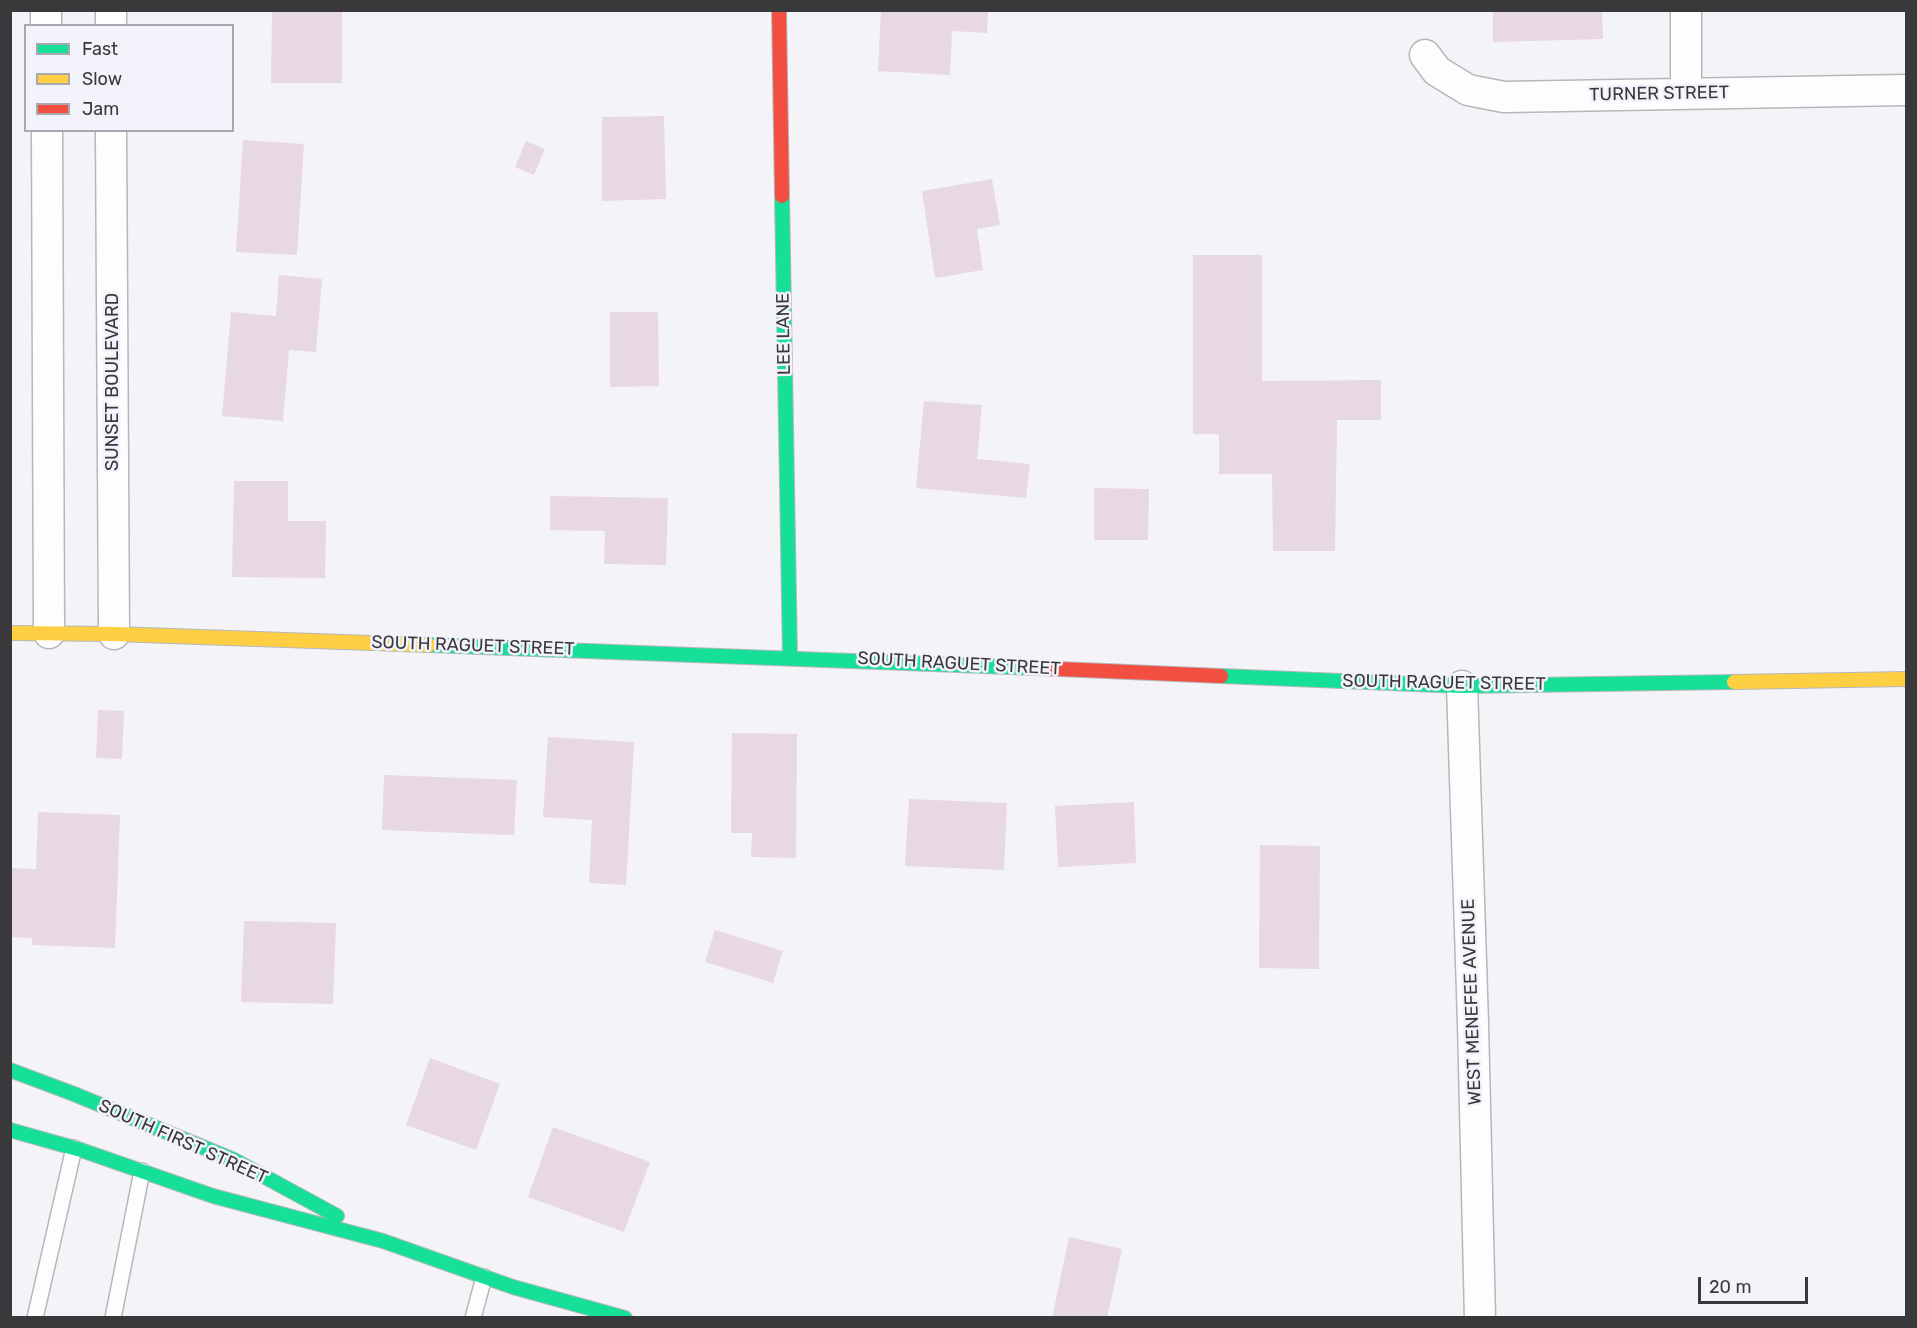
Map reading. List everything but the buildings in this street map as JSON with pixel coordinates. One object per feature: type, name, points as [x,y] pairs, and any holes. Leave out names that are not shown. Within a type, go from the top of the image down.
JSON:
[{"type":"street","name":"LEE LANE","points":[[778,10],[790,657]]},
{"type":"street","points":[[1686,10],[1686,94]]},
{"type":"street","name":"TURNER STREET","points":[[1425,55],[1437,70],[1468,90],[1504,97],[1906,90]]},
{"type":"street","points":[[46,132],[49,633]]},
{"type":"street","name":"SUNSET BOULEVARD","points":[[111,132],[114,634]]},
{"type":"street","name":"SOUTH RAGUET STREET","points":[[10,633],[114,634],[790,657],[1462,686],[1906,679]]},
{"type":"street","name":"WEST MENEFEE AVENUE","points":[[1462,686],[1480,1317]]},
{"type":"street","name":"SOUTH FIRST STREET","points":[[10,1070],[234,1160],[383,1241]]},
{"type":"street","name":"SOUTH FIRST STREET","points":[[10,1130],[74,1148],[213,1196],[383,1241],[513,1287],[626,1317]]},
{"type":"lane","points":[[35,1317],[74,1148]]},
{"type":"lane","points":[[113,1317],[142,1171]]},
{"type":"lane","points":[[473,1317],[484,1277]]},
{"type":"traffic: fast","points":[[782,196],[790,657]]},
{"type":"traffic: fast","points":[[429,645],[1036,668]]},
{"type":"traffic: fast","points":[[1221,676],[1462,686],[1734,682]]},
{"type":"traffic: fast","points":[[10,1070],[234,1160],[337,1216]]},
{"type":"traffic: fast","points":[[10,1130],[81,1150],[213,1196],[383,1241],[513,1287],[625,1318]]},
{"type":"traffic: slow","points":[[10,633],[114,634],[429,645]]},
{"type":"traffic: slow","points":[[1734,682],[1906,679]]},
{"type":"traffic: jam","points":[[779,10],[782,196]]},
{"type":"traffic: jam","points":[[1036,668],[1221,676]]}]
